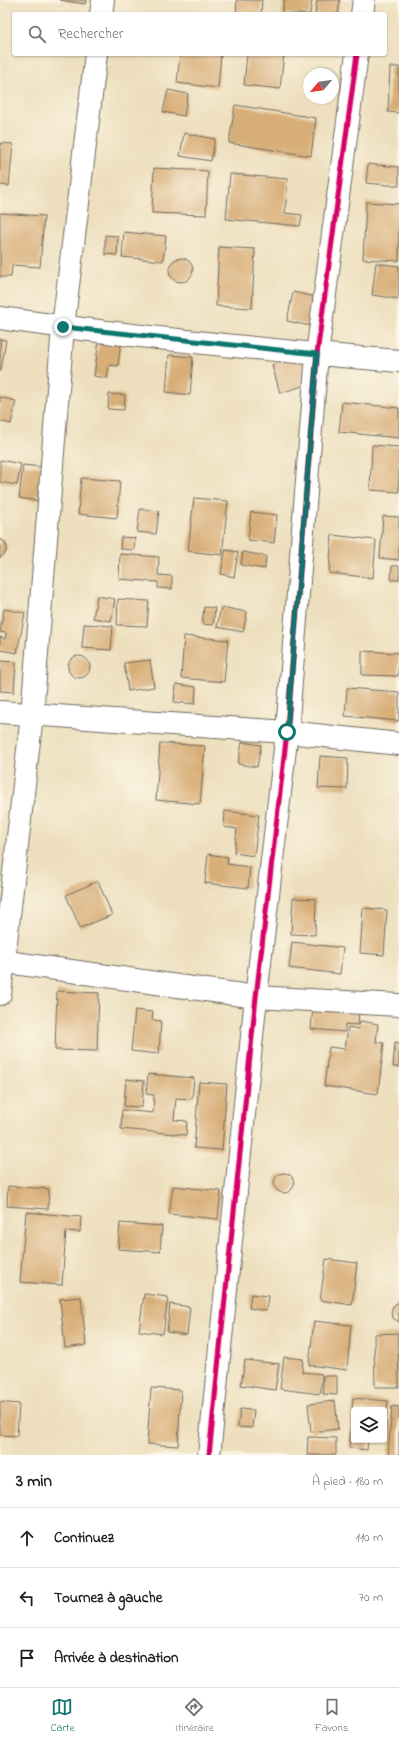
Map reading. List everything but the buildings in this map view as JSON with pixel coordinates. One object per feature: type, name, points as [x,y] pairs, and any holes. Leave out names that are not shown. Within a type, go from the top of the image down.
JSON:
[{"type":"street","points":[[101,12],[103,0]]},
{"type":"street","points":[[362,12],[364,0]]},
{"type":"street","points":[[0,994],[1,962],[32,715],[63,327],[96,56]]},
{"type":"street","points":[[209,1455],[256,997],[287,732],[317,354],[357,56]]},
{"type":"street","points":[[0,318],[63,327],[317,354],[399,361]]},
{"type":"street","points":[[0,712],[287,732],[399,744]]},
{"type":"street","points":[[1,962],[256,997],[399,1005]]},
{"type":"cycle path","points":[[209,1455],[256,997],[287,732],[317,354],[357,56]]},
{"type":"route","points":[[63,327],[317,354],[287,732]]}]
